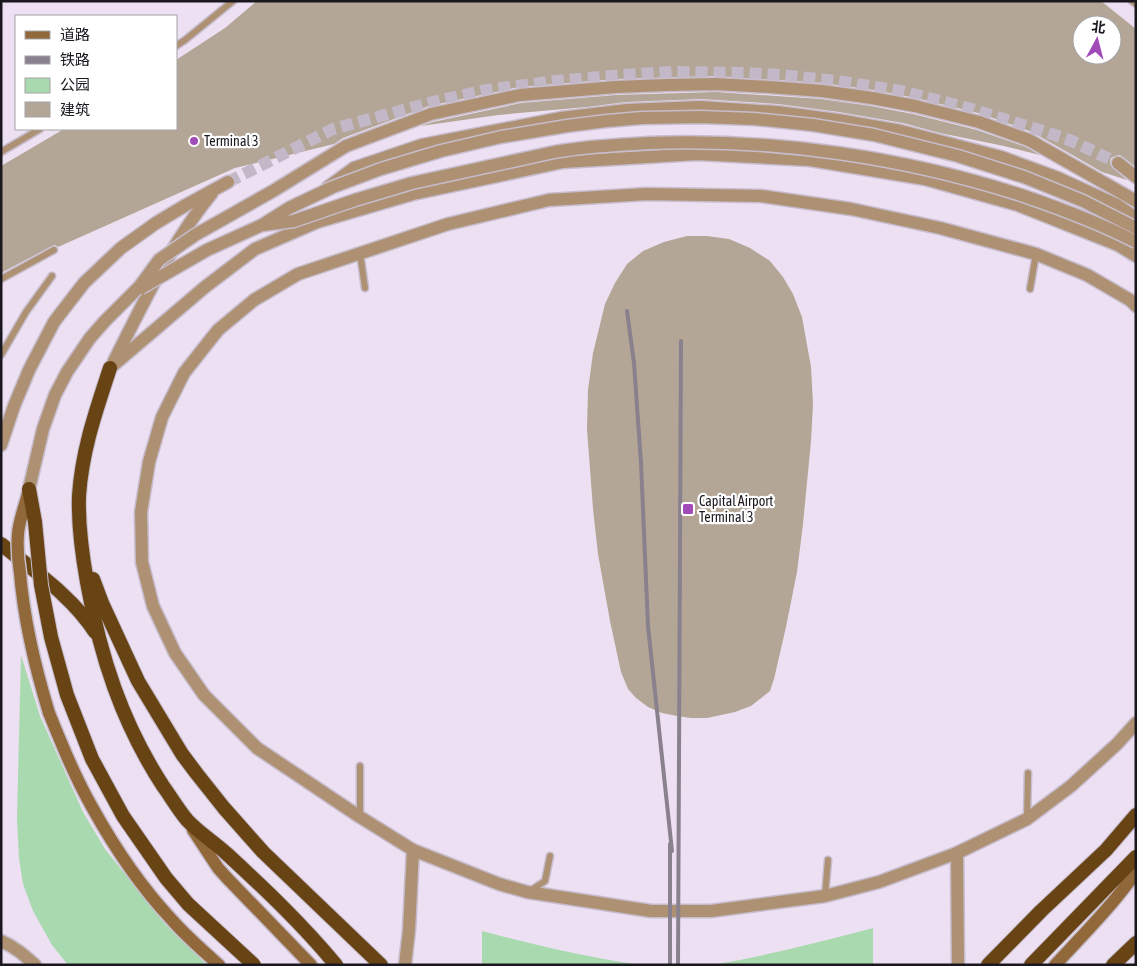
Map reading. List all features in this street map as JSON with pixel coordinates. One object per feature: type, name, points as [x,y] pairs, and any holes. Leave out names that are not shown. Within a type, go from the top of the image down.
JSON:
[{"type":"highway","points":[[110,368],[91,426],[84,456],[79,509],[80,540],[91,605],[109,673],[129,725],[157,776],[187,819],[237,863],[288,913],[336,965]]},
{"type":"highway","points":[[29,489],[36,528],[44,604],[54,651],[66,695],[92,759],[123,816],[166,878],[188,904],[254,965]]},
{"type":"highway","points":[[80,540],[102,603],[135,674],[182,754],[242,830],[381,965]]},
{"type":"highway","points":[[1,544],[65,597],[86,620],[100,644]]},
{"type":"highway","points":[[988,965],[1041,911],[1106,850],[1136,815]]},
{"type":"highway","points":[[1033,962],[1136,857]]},
{"type":"highway","points":[[1113,965],[1136,943]]},
{"type":"main road","points":[[29,489],[18,536],[21,590],[29,636],[49,713],[84,793],[120,853],[171,920],[219,965]]},
{"type":"main road","points":[[187,819],[218,868],[311,965]]},
{"type":"main road","points":[[1055,965],[1105,911],[1136,872]]},
{"type":"street","points":[[29,489],[43,429],[55,395],[67,372],[98,329],[135,291],[159,260],[195,235],[273,191],[346,146],[431,114],[520,95],[624,87],[716,84],[804,90],[872,98],[915,106],[979,122],[1029,140],[1136,201]]},
{"type":"street","points":[[110,368],[205,287],[255,250],[286,218],[354,168],[422,145],[562,118],[627,110],[700,107],[777,112],[838,120],[901,131],[1001,157],[1058,178],[1117,205],[1136,218]]},
{"type":"street","points":[[135,291],[199,255],[258,227],[285,210],[332,187],[381,169],[448,149],[520,134],[588,123],[642,118],[701,117],[754,119],[865,133],[964,158],[1040,183],[1090,204],[1136,228]]},
{"type":"street","points":[[258,227],[294,221],[407,184],[559,151],[620,145],[694,142],[746,144],[824,152],[922,168],[992,186],[1053,206],[1136,242]]},
{"type":"street","points":[[255,250],[317,222],[421,192],[563,162],[697,154],[810,160],[925,178],[1018,205],[1118,245],[1136,256]]},
{"type":"street","points":[[1136,172],[1118,163],[1136,176]]},
{"type":"street","points":[[1,445],[14,406],[37,354],[54,322],[84,282],[121,248],[156,222],[228,182],[214,191],[178,241],[110,368]]},
{"type":"street","points":[[1136,306],[1130,300],[1087,275],[1036,254],[940,228],[851,209],[761,196],[647,194],[549,200],[448,224],[298,274],[254,300],[218,330],[184,372],[162,417],[148,462],[141,512],[142,562],[152,606],[175,653],[204,695],[257,748],[413,850],[499,884],[528,892],[651,911],[711,911],[825,896],[879,882],[957,853],[1027,819],[1071,786],[1117,744],[1136,723]]},
{"type":"street","points":[[405,965],[409,930],[413,850]]},
{"type":"street","points":[[957,853],[958,965]]},
{"type":"street","points":[[1,941],[23,953],[35,965]]},
{"type":"lane","points":[[178,45],[233,1]]},
{"type":"lane","points":[[1132,1],[1136,4]]},
{"type":"lane","points":[[1,152],[38,130]]},
{"type":"lane","points":[[1,279],[54,250]]},
{"type":"lane","points":[[360,254],[365,288]]},
{"type":"lane","points":[[1030,289],[1036,254]]},
{"type":"lane","points":[[1,355],[26,312],[52,276]]},
{"type":"lane","points":[[360,766],[360,817]]},
{"type":"lane","points":[[1027,819],[1028,774]]},
{"type":"lane","points":[[528,892],[545,881],[550,856]]},
{"type":"lane","points":[[825,896],[828,860]]},
{"type":"green space","points":[[21,655],[40,716],[83,812],[105,849],[165,924],[207,965],[68,965],[52,945],[33,911],[23,884],[19,858],[17,820]]},
{"type":"green space","points":[[873,928],[873,965],[711,965],[772,953]]},
{"type":"green space","points":[[482,931],[560,950],[640,965],[482,965]]},
{"type":"building","name":"Terminal 3","points":[[257,1],[1101,1],[1118,15],[1072,15],[1072,65],[1122,65],[1122,18],[1136,29],[1136,167],[1120,155],[1111,158],[1110,162],[1111,166],[1127,180],[1102,172],[1032,132],[982,114],[873,90],[823,83],[716,76],[616,79],[519,87],[429,106],[343,138],[334,144],[235,168],[58,247],[52,246],[1,273],[1,166],[62,130],[178,130],[178,59],[225,28]]},
{"type":"building","points":[[716,92],[821,99],[913,114],[977,130],[1026,147],[1040,155],[903,123],[839,112],[778,104],[701,99],[626,102],[498,115],[421,126],[521,103],[616,95]]},
{"type":"building","points":[[687,236],[729,239],[750,248],[770,261],[783,277],[793,294],[802,317],[811,367],[813,404],[811,441],[797,572],[770,691],[751,706],[735,712],[707,718],[691,718],[662,713],[648,707],[628,689],[621,672],[598,554],[587,429],[588,390],[593,353],[605,304],[615,283],[627,264],[643,251],[664,242]]},
{"type":"tunnel","points":[[228,182],[333,129],[433,102],[487,90],[556,81],[672,72],[780,75],[837,81],[901,91],[968,108],[1046,132],[1072,141],[1118,163]]},
{"type":"railway","points":[[627,311],[634,363],[641,463],[648,626],[672,851]]},
{"type":"railway","points":[[678,965],[681,341]]},
{"type":"railway","points":[[670,844],[670,965]]},
{"type":"place","name":"Terminal 3","points":[[194,141]]},
{"type":"place","name":"Capital Airport Terminal 3","points":[[688,509]]}]
